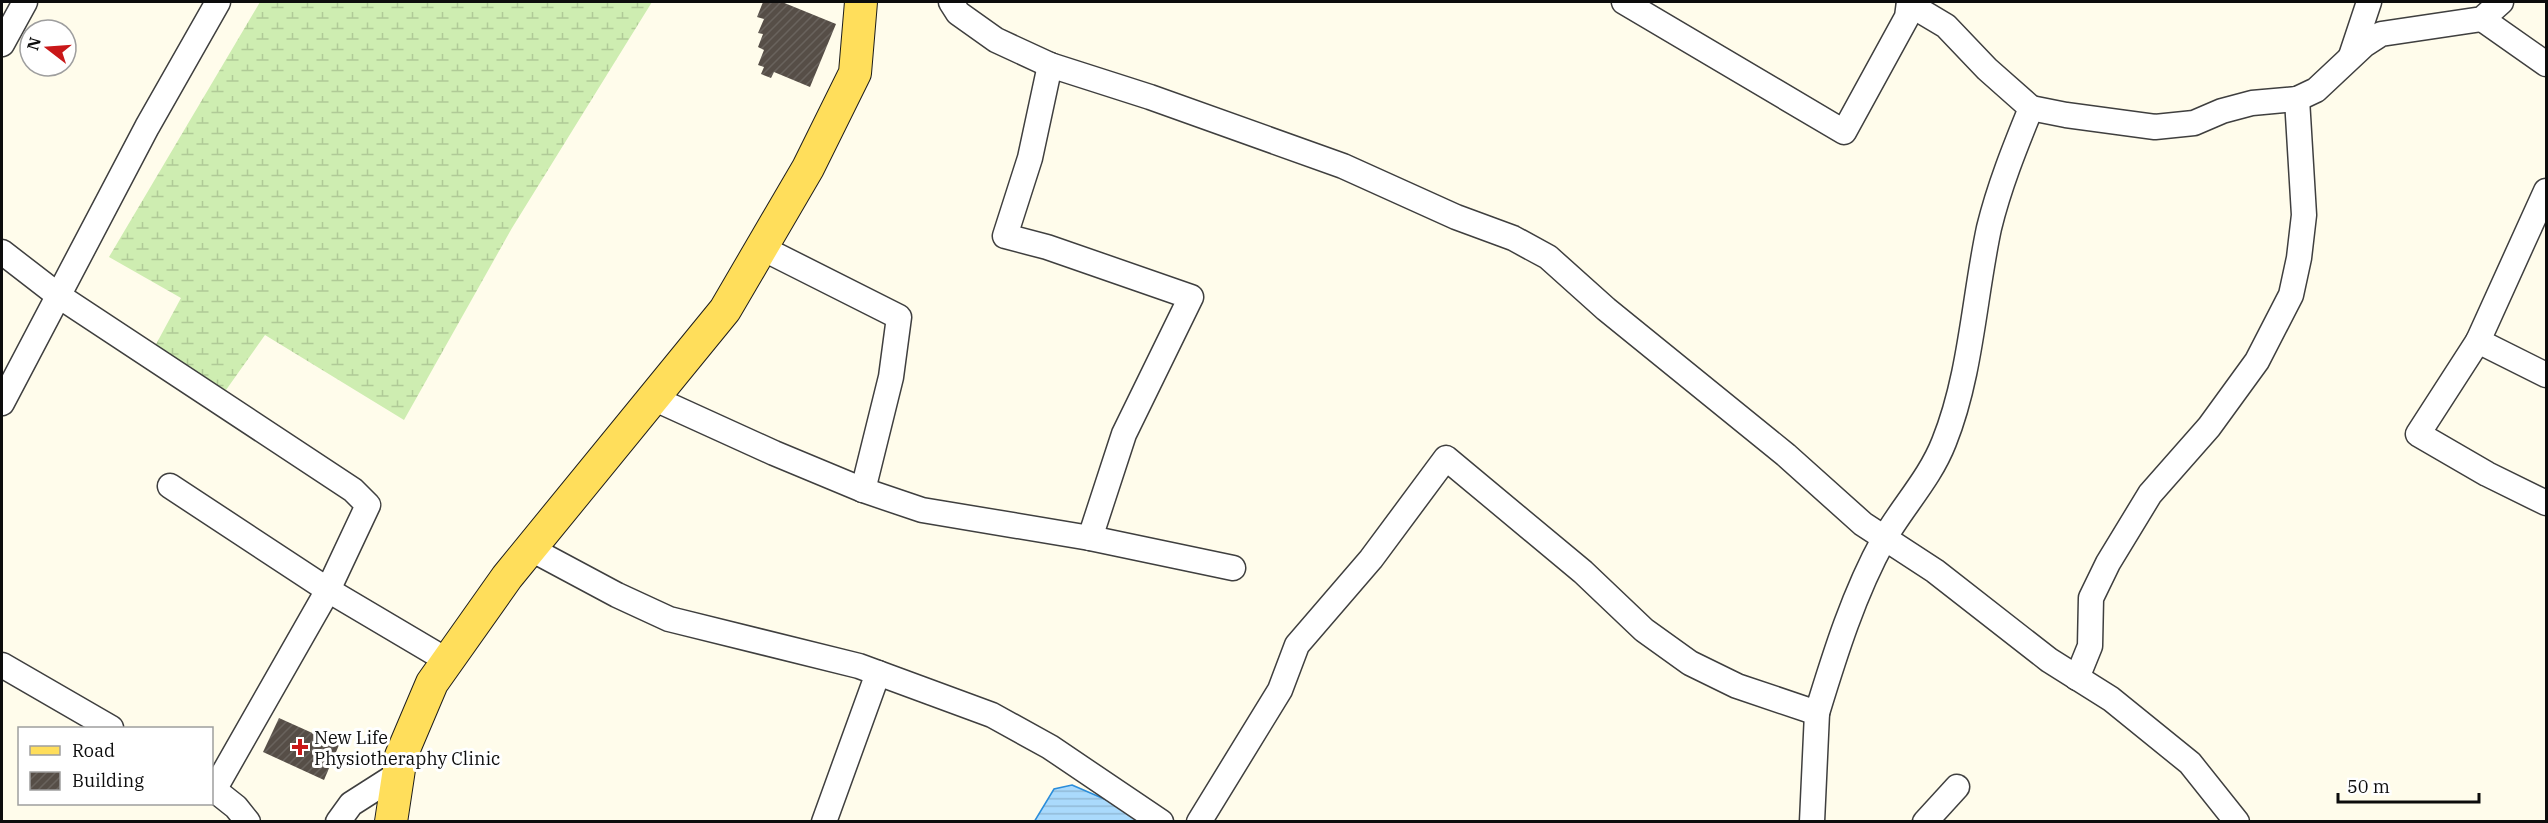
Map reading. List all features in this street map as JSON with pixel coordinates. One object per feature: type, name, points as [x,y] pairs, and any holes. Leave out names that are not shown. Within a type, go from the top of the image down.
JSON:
[{"type":"main road","points":[[391,822],[401,756],[432,683],[507,577],[725,310],[808,168],[855,73],[861,2]]},
{"type":"street","points":[[2,44],[25,2]]},
{"type":"street","points":[[2,403],[147,126],[218,2]]},
{"type":"street","points":[[951,2],[958,13],[996,40],[1050,65],[1150,97],[1343,166],[1456,217],[1513,238],[1548,257],[1786,455],[1863,524],[1935,571],[2049,660],[2111,699],[2190,763],[2237,822]]},
{"type":"street","points":[[1624,2],[1844,132],[1907,17],[1909,3],[1946,26],[1987,69],[2031,108],[2155,127],[2194,123],[2222,111],[2252,103],[2297,99],[2316,90],[2351,56],[2381,34],[2482,20],[2501,2]]},
{"type":"street","points":[[2351,56],[2369,2]]},
{"type":"street","points":[[2482,20],[2547,64]]},
{"type":"street","points":[[1050,65],[1030,158],[1005,236],[1191,297],[1124,434],[1090,538]]},
{"type":"street","points":[[2077,678],[2090,646],[2091,598],[2108,563],[2150,494],[2209,427],[2257,361],[2291,295],[2299,258],[2304,215],[2297,99]]},
{"type":"street","points":[[1812,822],[1817,713],[1833,658],[1857,598],[1885,539],[1928,477],[1944,442],[1959,393],[1990,226],[2010,160],[2031,108]]},
{"type":"street","points":[[2547,191],[2478,341],[2418,434],[2487,474],[2547,502]]},
{"type":"street","points":[[762,248],[899,317],[891,377],[863,490]]},
{"type":"street","points":[[2,252],[59,296],[353,490],[368,505],[328,590],[213,789],[236,807],[248,822]]},
{"type":"street","points":[[2478,341],[2547,375]]},
{"type":"street","points":[[654,398],[863,490],[922,510],[1090,538],[1233,568]]},
{"type":"street","points":[[1199,822],[1280,690],[1297,645],[1371,559],[1446,458],[1583,572],[1644,630],[1690,663],[1737,686],[1817,713]]},
{"type":"street","points":[[170,486],[328,590],[448,661]]},
{"type":"street","points":[[531,549],[617,595],[669,619],[878,673],[992,715],[1050,747],[1161,822]]},
{"type":"street","points":[[2,665],[108,727]]},
{"type":"street","points":[[824,822],[878,673]]},
{"type":"street","points":[[338,822],[351,804],[398,774]]},
{"type":"street","points":[[1925,822],[1957,787]]},
{"type":"green space","points":[[260,2],[652,2],[512,228],[404,420],[265,335],[226,390],[154,348],[181,298],[109,257]]},
{"type":"water","points":[[1072,785],[1132,811],[1147,822],[1034,822],[1054,789]]},
{"type":"building","points":[[763,2],[782,2],[836,24],[810,87],[774,72],[771,78],[761,74],[764,67],[758,65],[764,50],[758,47],[763,34],[758,33],[764,19],[757,17]]},
{"type":"building","points":[[279,718],[339,745],[324,780],[263,752]]},
{"type":"place","name":"New Life Physiotheraphy Clinic","points":[[300,747]]}]
